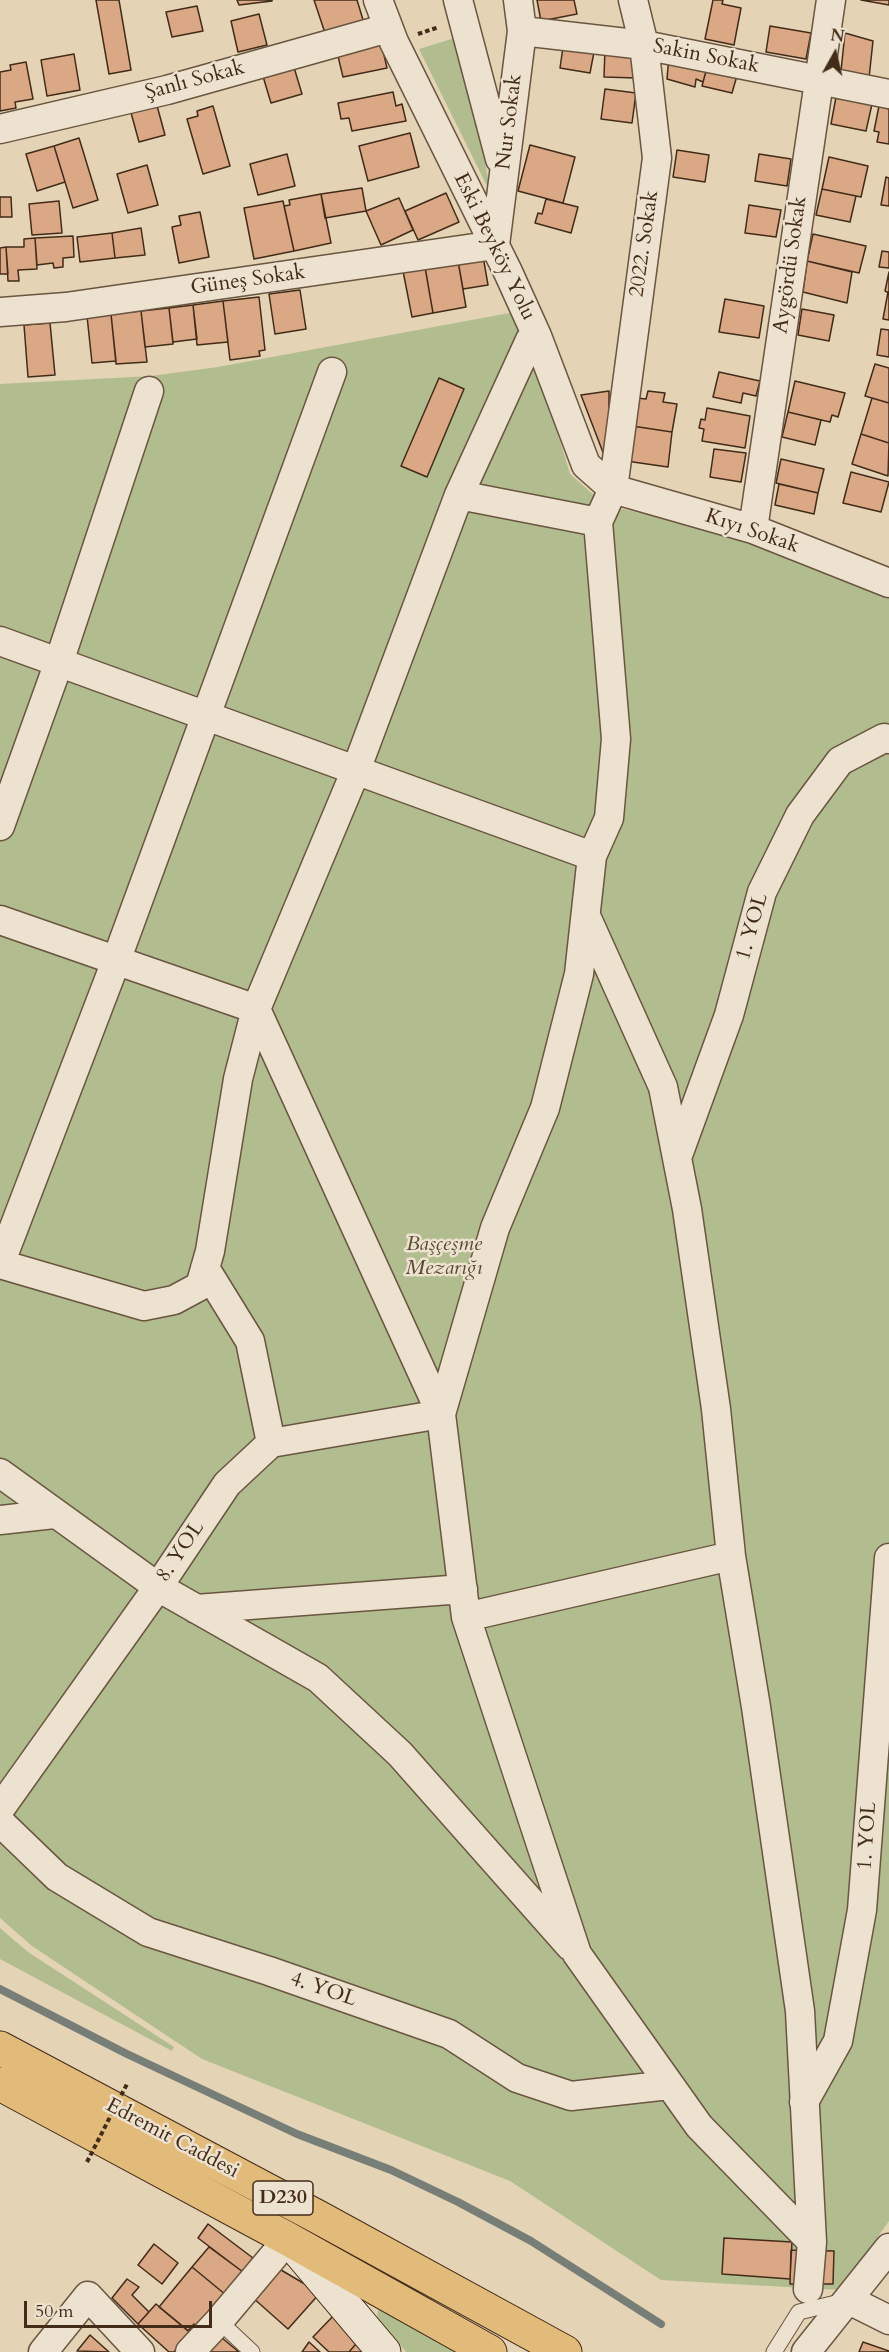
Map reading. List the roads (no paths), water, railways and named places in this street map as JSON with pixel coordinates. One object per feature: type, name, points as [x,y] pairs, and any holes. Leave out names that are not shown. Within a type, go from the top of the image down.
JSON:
[{"type":"highway","name":"Edremit Caddesi","points":[[0,2048],[308,2211],[565,2352]]},
{"type":"highway","name":"Edremit Caddesi","points":[[0,2084],[288,2239],[490,2352]]},
{"type":"street","name":"Eski Beyköy Yolu","points":[[378,0],[388,28],[495,245],[537,336],[586,465],[613,489]]},
{"type":"street","points":[[458,0],[504,173]]},
{"type":"street","name":"Nur Sokak","points":[[495,245],[522,31],[518,0]]},
{"type":"street","name":"2022. Sokak","points":[[598,522],[613,489],[657,158],[644,45],[633,0]]},
{"type":"street","name":"Aygördü Sokak","points":[[753,530],[831,0]]},
{"type":"street","name":"Şanlı Sokak","points":[[0,129],[167,90],[388,28]]},
{"type":"street","name":"Sakin Sokak","points":[[522,31],[644,45],[889,94]]},
{"type":"street","name":"Güneş Sokak","points":[[0,312],[66,307],[495,245]]},
{"type":"street","points":[[332,372],[116,961],[0,1264],[144,1306],[174,1300],[200,1286],[210,1251],[238,1079],[256,1010],[356,770],[459,495],[530,340]]},
{"type":"street","points":[[0,826],[59,662],[149,391]]},
{"type":"street","name":"Kıyı Sokak","points":[[613,489],[753,530],[888,578]]},
{"type":"street","points":[[441,1414],[495,1228],[544,1108],[579,974],[592,856],[609,818],[616,739],[598,522],[459,495]]},
{"type":"street","points":[[0,640],[592,856]]},
{"type":"street","name":"1. YOL","points":[[677,1158],[729,1015],[762,892],[800,814],[840,761],[884,738],[889,739]]},
{"type":"street","points":[[585,915],[663,1087],[687,1209],[716,1410],[731,1556],[756,1707],[800,2011],[812,2242],[808,2289]]},
{"type":"street","points":[[0,920],[256,1010],[441,1414],[466,1617],[577,1954]]},
{"type":"street","points":[[205,1268],[250,1341],[271,1443],[441,1414]]},
{"type":"street","name":"8. YOL","points":[[0,1809],[158,1587],[226,1484],[271,1443]]},
{"type":"street","points":[[0,1473],[158,1587],[318,1678],[400,1754],[577,1954],[699,2126],[812,2242]]},
{"type":"street","points":[[0,1520],[54,1514]]},
{"type":"street","points":[[466,1617],[731,1556]]},
{"type":"street","name":"1. YOL","points":[[804,2103],[838,2041],[862,1910],[889,1558]]},
{"type":"street","points":[[196,1609],[463,1589]]},
{"type":"street","name":"4. YOL","points":[[0,1822],[57,1877],[148,1932],[449,2034],[518,2078],[571,2096],[669,2085]]},
{"type":"street","points":[[189,2352],[219,2321],[288,2239],[384,2352]]},
{"type":"street","points":[[806,2352],[889,2248]]},
{"type":"street","points":[[43,2352],[88,2296],[140,2352]]},
{"type":"street","points":[[849,2300],[889,2320]]},
{"type":"street","points":[[833,2352],[849,2300]]},
{"type":"lane","points":[[774,2352],[799,2312],[849,2300]]},
{"type":"lane","points":[[219,2321],[252,2352]]},
{"type":"waterway","points":[[0,1989],[127,2054],[297,2134],[391,2170],[458,2202],[531,2241],[661,2324]]},
{"type":"park label","name":"Başçeşme Mezarığı","points":[[444,1257]]}]
